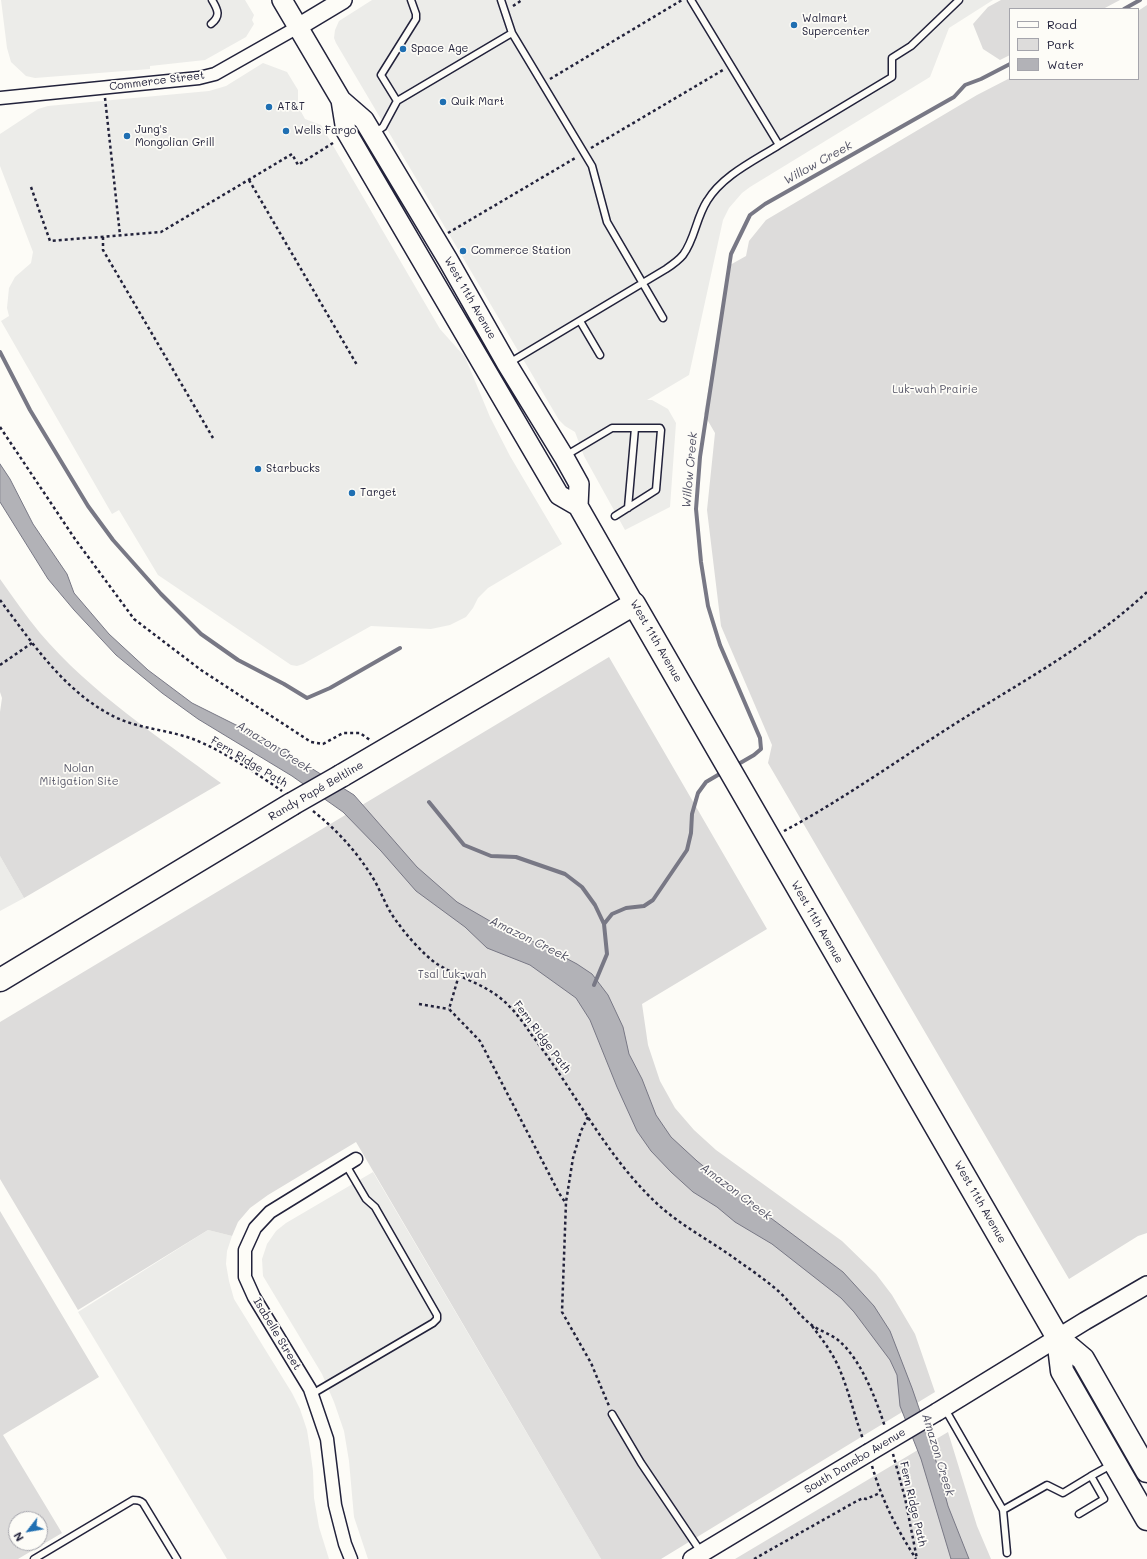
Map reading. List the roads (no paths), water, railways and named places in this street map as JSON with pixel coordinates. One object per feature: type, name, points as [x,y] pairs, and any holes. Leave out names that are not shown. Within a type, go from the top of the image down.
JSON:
[{"type":"highway","name":"Randy Papé Beltline","points":[[0,980],[296,802],[634,604]]},
{"type":"highway","name":"West 11th Avenue","points":[[634,604],[1058,1338],[1083,1359],[1147,1471]]},
{"type":"highway","name":"West 11th Avenue","points":[[1058,1338],[1062,1371],[1147,1519]]},
{"type":"main road","name":"West 11th Avenue","points":[[282,0],[341,100],[364,120],[503,357],[564,457],[579,484],[578,506]]},
{"type":"main road","name":"West 11th Avenue","points":[[341,100],[346,131],[559,495],[578,506],[634,604]]},
{"type":"main road","points":[[452,310],[457,307],[461,307],[485,344],[503,357]]},
{"type":"street","name":"Commerce Street","points":[[0,98],[199,78],[215,74],[343,0]]},
{"type":"street","name":"Isabelle Street","points":[[351,1162],[270,1212],[255,1228],[245,1250],[245,1277],[254,1297],[312,1394],[327,1439],[335,1505],[345,1544],[351,1559]]},
{"type":"street","name":"South Danebo Avenue","points":[[697,1556],[1147,1285]]},
{"type":"lane","points":[[211,24],[216,20],[218,14],[218,10],[212,0]]},
{"type":"lane","points":[[397,102],[381,75],[416,19],[412,0]]},
{"type":"lane","points":[[501,0],[512,33],[592,166],[607,222],[663,318]]},
{"type":"lane","points":[[691,0],[780,144]]},
{"type":"lane","points":[[503,357],[580,321],[666,269],[682,255],[691,241],[706,203],[724,181],[780,144],[892,77],[892,58],[911,46],[959,0]]},
{"type":"lane","points":[[372,134],[383,127],[397,102],[512,33]]},
{"type":"lane","points":[[580,321],[600,355]]},
{"type":"lane","points":[[564,457],[612,428],[660,428],[657,488],[654,492],[615,516]]},
{"type":"lane","points":[[628,508],[635,428]]},
{"type":"lane","points":[[312,1394],[433,1323],[437,1319],[437,1315],[375,1207],[366,1199],[351,1162]]},
{"type":"lane","points":[[940,1410],[1003,1510],[1007,1553]]},
{"type":"lane","points":[[612,1414],[697,1556]]},
{"type":"lane","points":[[1003,1510],[1047,1485],[1063,1493],[1115,1463]]},
{"type":"lane","points":[[1079,1514],[1104,1498],[1091,1476]]},
{"type":"lane","points":[[34,1559],[133,1500],[140,1500],[177,1559]]},
{"type":"water","name":"Amazon Creek","points":[[0,464],[10,479],[33,524],[67,574],[74,593],[109,634],[148,670],[192,703],[236,725],[249,729],[354,795],[417,867],[457,902],[502,928],[545,947],[577,964],[592,974],[608,995],[623,1027],[629,1054],[642,1079],[656,1115],[671,1137],[697,1161],[728,1186],[843,1272],[874,1306],[890,1331],[912,1388],[932,1446],[948,1506],[969,1559],[951,1559],[921,1459],[900,1406],[897,1375],[890,1360],[854,1312],[841,1298],[772,1244],[735,1222],[717,1207],[693,1192],[651,1151],[637,1131],[617,1087],[590,1020],[576,998],[530,965],[487,948],[465,927],[416,891],[381,851],[343,812],[292,776],[198,719],[162,693],[116,655],[74,610],[48,579],[0,502]]},
{"type":"waterway","name":"Willow Creek","points":[[1126,8],[1140,0]]},
{"type":"waterway","name":"Willow Creek","points":[[735,766],[761,749],[760,738],[720,645],[708,606],[701,562],[696,509],[700,457],[731,254],[750,215],[765,204],[954,97],[965,85],[981,79],[1009,65]]},
{"type":"waterway","points":[[0,352],[30,410],[88,506],[113,540],[161,594],[201,634],[238,660],[307,698],[330,688],[400,648]]},
{"type":"waterway","name":"Willow Creek","points":[[594,985],[607,954],[604,924],[612,914],[626,908],[644,906],[653,900],[687,850],[691,833],[692,814],[698,793],[706,782],[723,772]]},
{"type":"waterway","points":[[429,802],[464,845],[491,856],[516,857],[565,874],[582,887],[595,905],[604,924]]},
{"type":"place","name":"Walmart Supercenter","points":[[794,25]]},
{"type":"place","name":"Space Age","points":[[403,49]]},
{"type":"place","name":"Quik Mart","points":[[443,102]]},
{"type":"place","name":"AT&T","points":[[269,107]]},
{"type":"place","name":"Wells Fargo","points":[[286,131]]},
{"type":"place","name":"Jung's Mongolian Grill","points":[[127,136]]},
{"type":"place","name":"Commerce Station","points":[[463,251]]},
{"type":"place","name":"Starbucks","points":[[258,469]]},
{"type":"place","name":"Target","points":[[352,493]]},
{"type":"park label","name":"Luk-wah Prairie","points":[[935,390]]},
{"type":"park label","name":"Nolan Mitigation Site","points":[[79,775]]},
{"type":"park label","name":"Tsal Luk-wah","points":[[452,975]]}]
